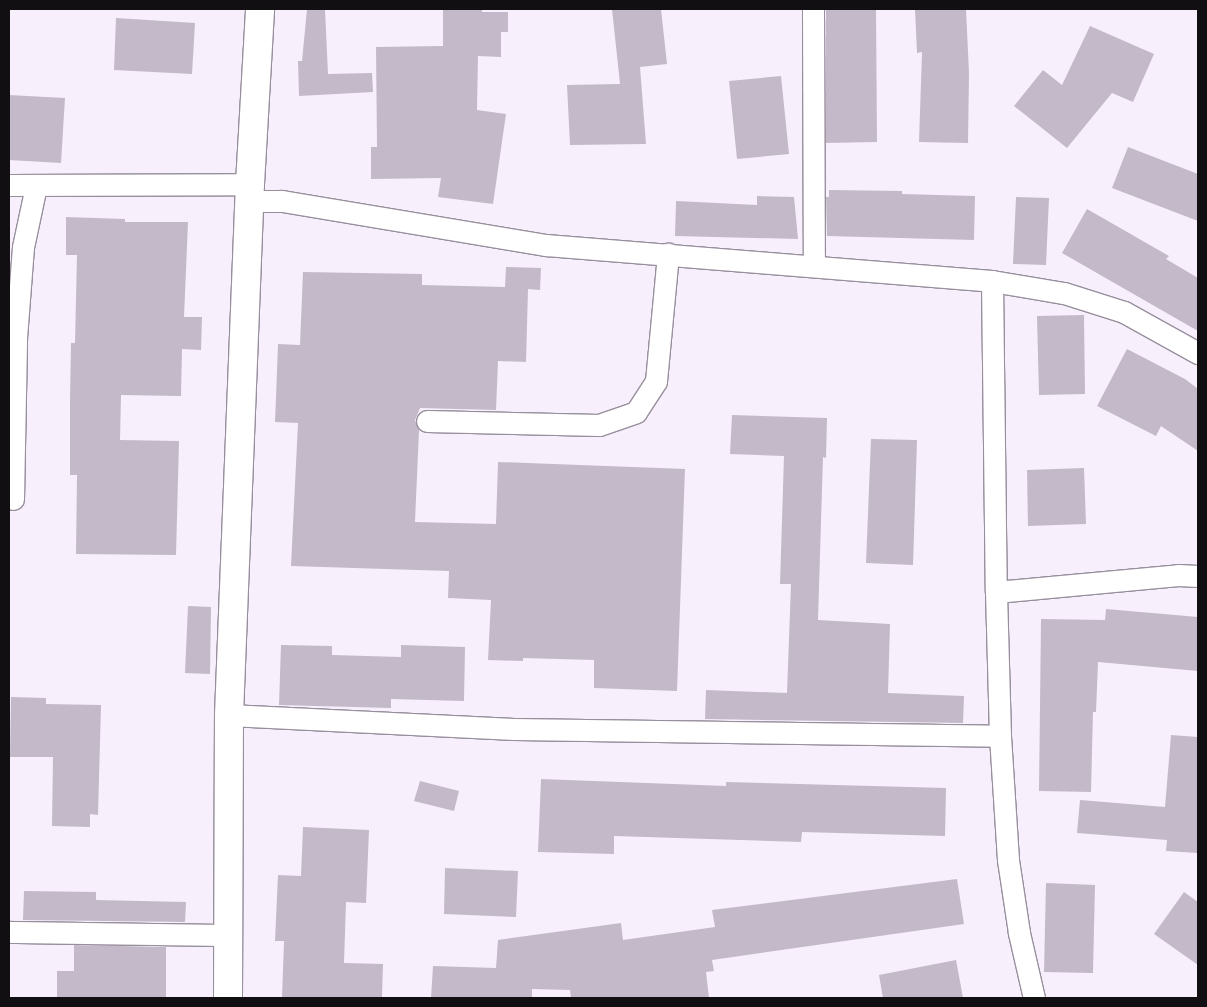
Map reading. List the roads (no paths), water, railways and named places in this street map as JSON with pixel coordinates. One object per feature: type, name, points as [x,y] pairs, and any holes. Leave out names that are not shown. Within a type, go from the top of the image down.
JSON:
[{"type":"street","points":[[228,998],[230,935],[229,716],[249,192],[260,9]]},
{"type":"street","points":[[813,9],[814,266]]},
{"type":"street","points":[[9,185],[249,192],[282,201],[546,245],[992,280],[1064,293],[1124,312],[1198,353]]},
{"type":"street","points":[[13,499],[18,320],[23,247],[36,186]]},
{"type":"street","points":[[427,421],[599,425],[636,412],[656,381],[668,254]]},
{"type":"street","points":[[992,280],[1000,736],[1008,860],[1019,933],[1034,998]]},
{"type":"street","points":[[996,592],[1178,575],[1198,576]]},
{"type":"street","points":[[229,716],[514,729],[1000,736]]},
{"type":"street","points":[[9,932],[230,935]]}]
